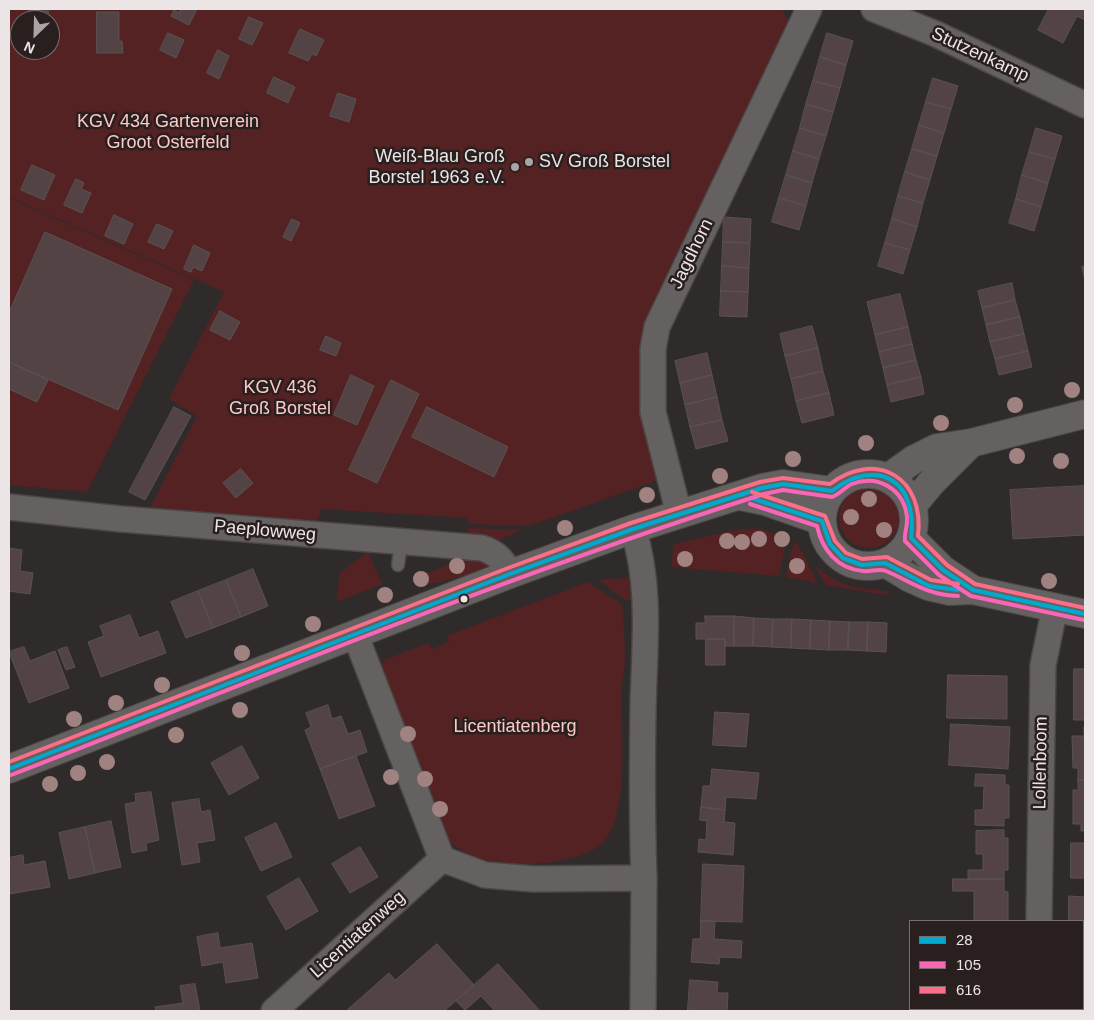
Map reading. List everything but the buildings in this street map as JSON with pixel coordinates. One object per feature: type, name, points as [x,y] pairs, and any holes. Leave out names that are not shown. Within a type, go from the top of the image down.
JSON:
[{"type":"street","name":"Jagdhorn","points":[[678,514],[653,412],[652,349],[657,327],[809,9]]},
{"type":"street","name":"Stutzenkamp","points":[[874,9],[936,34],[1085,105]]},
{"type":"street","points":[[888,478],[913,460],[937,448],[971,443],[1085,414]]},
{"type":"street","points":[[912,506],[931,483],[971,443]]},
{"type":"street","points":[[865,473],[888,478],[898,484],[912,506],[914,518],[911,538],[901,553],[885,563],[863,566],[841,558],[828,544],[822,522],[824,506],[832,491],[840,483],[865,473]]},
{"type":"street","points":[[9,769],[510,574],[632,529],[762,488],[783,484],[832,491]]},
{"type":"street","points":[[739,496],[765,501],[822,522]]},
{"type":"street","name":"Paeplowweg","points":[[9,507],[399,554],[482,548],[497,555],[503,561],[510,574]]},
{"type":"street","points":[[632,529],[643,571],[645,617],[641,787],[644,878],[643,1011]]},
{"type":"street","points":[[911,538],[943,570],[973,590]]},
{"type":"street","points":[[885,563],[928,586],[950,591],[973,590],[1085,614]]},
{"type":"street","name":"Lollenboom","points":[[1039,920],[1043,665],[1055,607]]},
{"type":"street","points":[[355,634],[442,858],[485,875],[534,879],[644,878]]},
{"type":"street","name":"Licentiatenweg","points":[[274,1011],[442,858]]},
{"type":"green space","name":"SV Groß Borstel","points":[[9,9],[782,9],[791,27],[649,322],[661,479],[529,526],[468,524],[468,518],[322,509],[316,521],[150,508],[197,416],[169,399],[224,292],[9,197]]},
{"type":"green space","points":[[9,198],[194,280],[87,492],[9,485]]},
{"type":"green space","points":[[869,488],[885,493],[890,497],[894,502],[899,518],[894,534],[890,539],[885,543],[869,548],[853,543],[848,539],[844,534],[839,518],[844,502],[848,497],[853,493]]},
{"type":"green space","points":[[468,528],[522,530],[494,542],[467,537]]},
{"type":"green space","points":[[756,528],[787,537],[779,576],[671,567],[674,544],[730,531]]},
{"type":"green space","points":[[794,541],[803,553],[817,583],[786,577]]},
{"type":"green space","points":[[368,552],[382,584],[337,602],[340,573]]},
{"type":"green space","points":[[474,554],[489,562],[485,571],[418,587],[415,579]]},
{"type":"green space","points":[[815,566],[843,584],[890,592],[885,595],[826,585]]},
{"type":"green space","points":[[629,578],[631,600],[625,600],[598,580]]},
{"type":"green space","name":"Licentiatenberg","points":[[588,582],[622,605],[625,658],[621,689],[622,764],[619,804],[615,821],[608,836],[601,844],[581,855],[568,859],[555,862],[520,864],[477,858],[459,849],[441,833],[380,669],[384,660],[429,643],[432,649],[449,642],[447,636]]},
{"type":"transit line","name":"616","points":[[9,762],[508,568],[631,523],[760,482],[783,478],[830,484],[848,474],[865,469],[880,470],[894,475],[906,485],[914,498],[918,516],[918,536],[947,565],[975,584],[1085,608]]},
{"type":"transit line","name":"28","points":[[9,769],[510,574],[633,529],[762,488],[783,484],[832,491],[849,481],[865,476],[879,475],[891,480],[901,489],[908,502],[912,518],[911,538],[943,570],[973,590],[1085,614]]},
{"type":"transit line","name":"105","points":[[11,775],[479,593],[668,525],[764,494],[783,490],[832,497],[852,484],[862,481],[871,481],[888,486],[901,499],[905,507],[907,520],[905,541],[939,575],[971,596],[1084,620]]},
{"type":"transit line","name":"616","points":[[752,492],[825,516],[835,541],[846,553],[862,559],[887,557],[931,580],[958,584]]},
{"type":"transit line","name":"28","points":[[751,498],[822,521],[830,544],[843,558],[862,565],[885,563],[929,586],[958,590]]},
{"type":"transit line","name":"105","points":[[750,504],[817,526],[827,550],[838,562],[846,566],[863,571],[884,570],[928,591],[958,596]]},
{"type":"place","name":"SV Groß Borstel","points":[[529,162]]},
{"type":"place","name":"Weiß-Blau Groß Borstel 1963 e.V.","points":[[515,167]]},
{"type":"park label","name":"KGV 434 Gartenverein Groot Osterfeld","points":[[168,132]]},
{"type":"park label","name":"KGV 436 Groß Borstel","points":[[280,398]]}]
